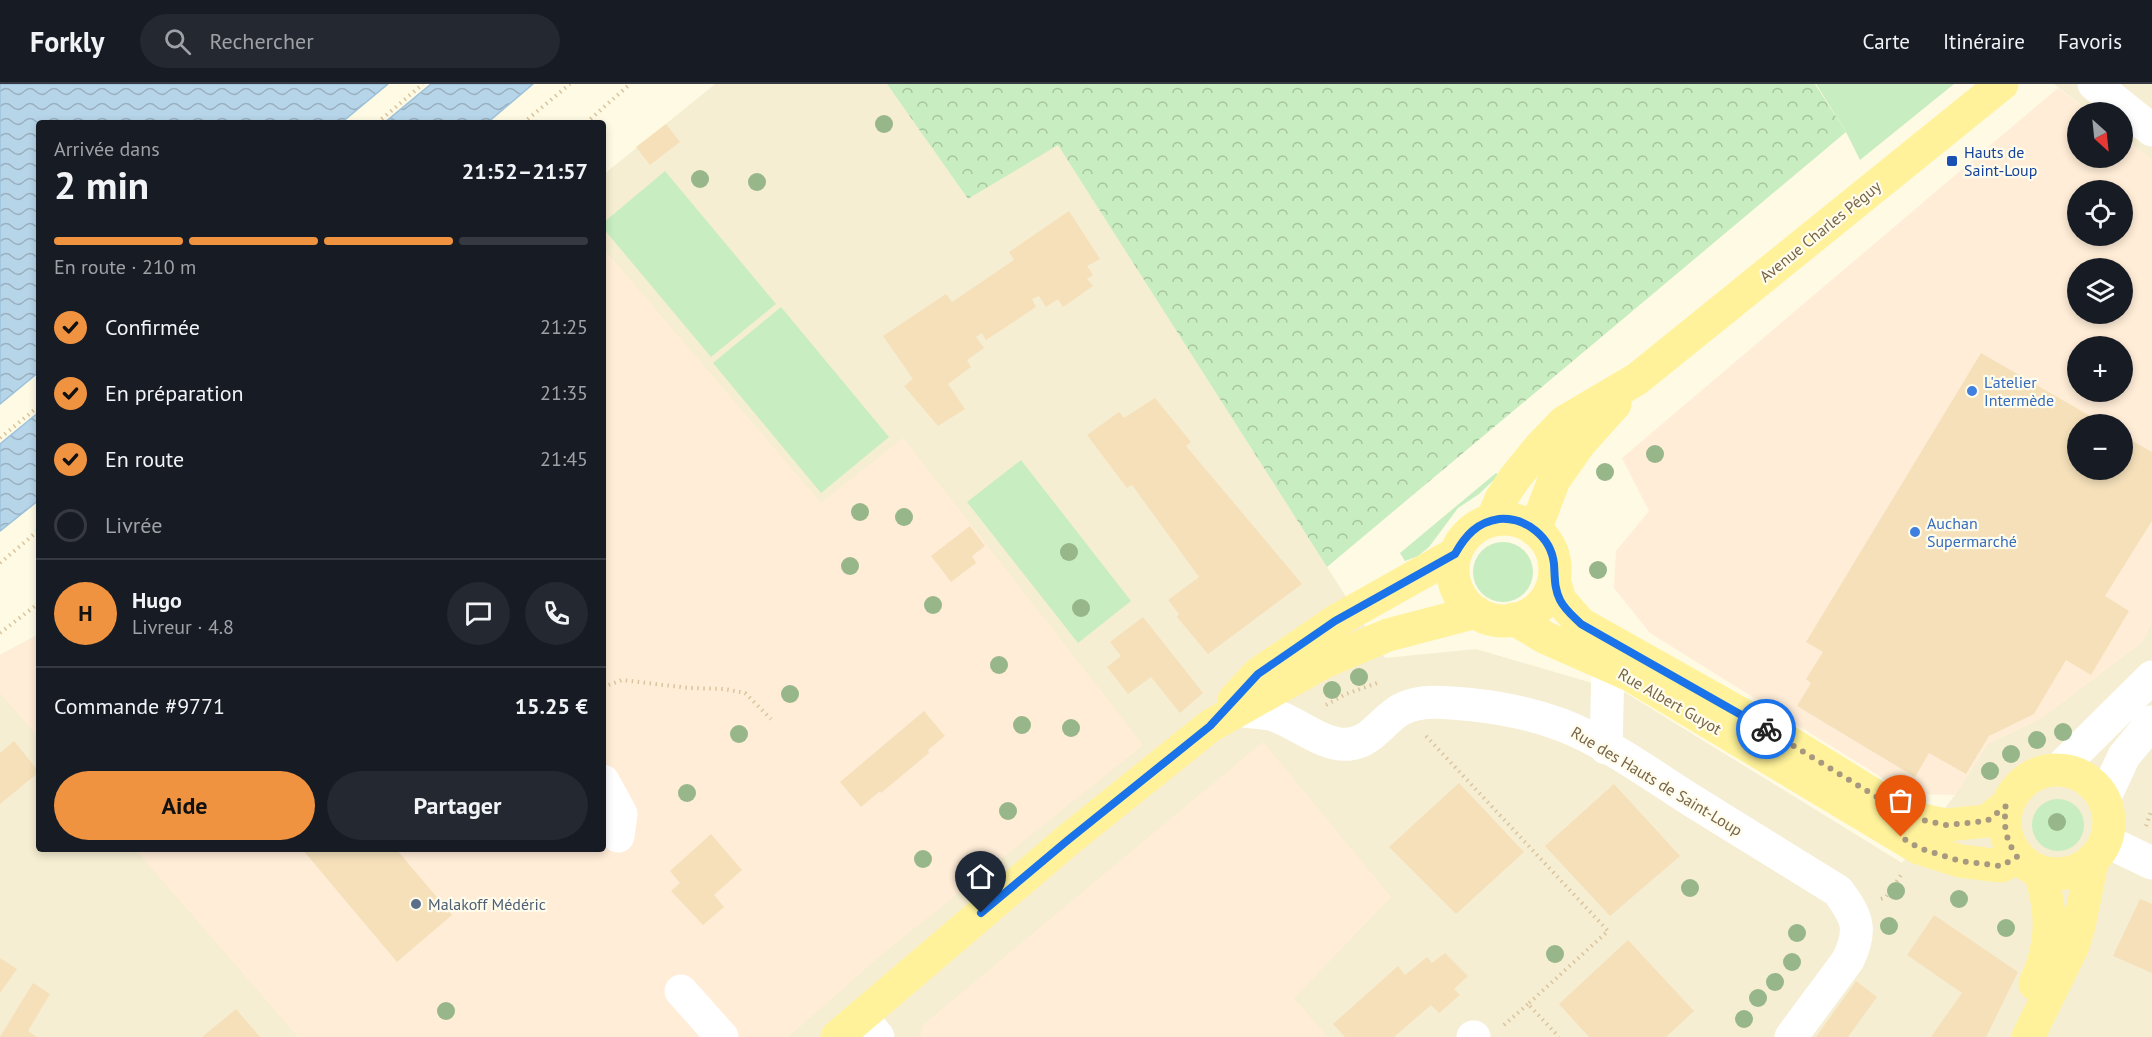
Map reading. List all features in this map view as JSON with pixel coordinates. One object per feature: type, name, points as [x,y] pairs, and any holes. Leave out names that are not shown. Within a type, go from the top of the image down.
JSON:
[{"type":"main road","name":"Avenue Charles Péguy","points":[[1492,520],[1514,478],[1564,423],[1637,379],[2002,84]]},
{"type":"main road","name":"Avenue Charles Péguy","points":[[1535,530],[1554,480],[1580,443],[1637,379]]},
{"type":"main road","points":[[1507,519],[1522,522],[1535,530],[1550,548],[1554,564],[1554,580],[1540,606],[1528,614],[1514,619],[1501,620],[1488,618],[1476,612],[1463,601],[1455,587],[1453,570],[1455,554],[1463,539],[1476,527],[1492,520],[1507,519]]},
{"type":"main road","points":[[859,1030],[1068,840],[1210,726],[1258,674],[1335,621],[1455,554]]},
{"type":"main road","name":"Rue Albert Guyot","points":[[1554,580],[1560,600],[1581,624],[1764,727],[1890,805],[1923,820],[1946,825],[1987,821],[2006,806]]},
{"type":"main road","points":[[1210,726],[1324,662],[1388,635],[1476,612]]},
{"type":"main road","name":"Rue Albert Guyot","points":[[1514,619],[1546,638],[1632,676],[1919,848],[1960,861],[2001,866],[2028,865]]},
{"type":"main road","points":[[2010,1037],[2044,964],[2050,930],[2046,891],[2028,865],[2007,842],[2004,824],[2006,806],[2014,791],[2026,780],[2041,772],[2058,770],[2072,772],[2085,778],[2096,787],[2104,799],[2109,825],[2099,851],[2073,946],[2028,1037]]},
{"type":"main road","points":[[2028,865],[2054,875],[2067,874],[2080,869],[2099,851]]},
{"type":"street","points":[[2094,84],[2152,130]]},
{"type":"street","points":[[1606,748],[1608,666]]},
{"type":"street","points":[[2058,770],[2152,677]]},
{"type":"street","name":"Rue des Hauts de Saint-Loup","points":[[1239,710],[1271,715],[1317,736],[1348,744],[1360,742],[1370,736],[1389,717],[1403,708],[1436,702],[1475,705],[1510,711],[1562,725],[1606,748],[1838,891],[1853,911],[1858,928],[1855,946],[1848,960],[1791,1037]]},
{"type":"street","points":[[2104,799],[2124,756],[2152,722]]},
{"type":"street","points":[[606,786],[621,814],[618,836]]},
{"type":"street","points":[[2099,851],[2152,863]]},
{"type":"street","points":[[681,991],[722,1037]]},
{"type":"path","points":[[381,120],[423,84]]},
{"type":"path","points":[[527,120],[570,84]]},
{"type":"path","points":[[589,120],[630,84]]},
{"type":"path","points":[[0,438],[36,408]]},
{"type":"path","points":[[0,562],[36,532]]},
{"type":"path","points":[[0,633],[36,605]]},
{"type":"path","points":[[606,686],[622,680],[689,688],[725,689],[745,693],[771,719]]},
{"type":"path","points":[[1411,706],[1416,725],[1608,931],[1528,1004],[1558,1037]]},
{"type":"shaded area","points":[[715,84],[887,84],[968,199],[1058,144],[1385,658],[1476,649],[1626,693],[1902,863],[1955,795],[1987,744],[2040,719],[2142,642],[2152,621],[2152,1037],[0,1037],[0,655],[36,636],[36,852],[606,852],[606,173]]},
{"type":"shaded area","points":[[2054,84],[2152,84],[2152,160],[2133,145],[2133,102],[2077,102]]},
{"type":"shaded area","points":[[2058,88],[2077,102],[2067,102],[2067,168],[2133,168],[2133,145],[2152,160],[2152,621],[2142,642],[2040,719],[1987,744],[1955,795],[1908,794],[1650,633],[1614,588],[1616,551],[1649,511],[1622,458]]},
{"type":"shaded area","points":[[606,252],[821,503],[903,438],[1143,745],[881,955],[788,1037],[298,1037],[138,852],[606,852]]},
{"type":"shaded area","points":[[36,636],[36,735],[0,693],[0,655]]},
{"type":"shaded area","points":[[1263,742],[1391,897],[1294,998],[1327,1037],[920,1037],[923,1025]]},
{"type":"green space","points":[[887,84],[1815,84],[1846,132],[1327,567],[1058,145],[968,199]]},
{"type":"green space","points":[[1816,84],[1954,84],[1860,160],[1846,132]]},
{"type":"green space","points":[[665,171],[776,304],[711,357],[606,232],[606,220]]},
{"type":"green space","points":[[781,307],[889,437],[821,493],[713,363]]},
{"type":"green space","points":[[1021,460],[1131,601],[1078,643],[967,502]]},
{"type":"green space","points":[[1496,473],[1499,475],[1479,494],[1458,508],[1429,547],[1418,556],[1405,561],[1400,553]]},
{"type":"green space","points":[[1503,542],[1520,547],[1528,555],[1533,572],[1528,589],[1520,597],[1503,602],[1486,597],[1478,589],[1473,572],[1478,555],[1486,547]]},
{"type":"green space","points":[[2058,799],[2068,801],[2076,807],[2082,815],[2084,825],[2082,835],[2076,843],[2068,849],[2058,851],[2048,849],[2040,843],[2034,835],[2032,825],[2034,815],[2040,807],[2048,801]]},
{"type":"water","points":[[0,84],[388,84],[345,120],[36,120],[36,374],[0,404]]},
{"type":"water","points":[[431,84],[533,84],[491,120],[388,120]]},
{"type":"water","points":[[36,414],[36,502],[0,531],[0,444]]},
{"type":"building","points":[[666,124],[680,142],[650,165],[636,147]]},
{"type":"building","points":[[1069,211],[1100,259],[1087,266],[1093,275],[1087,279],[1093,286],[1063,307],[1058,299],[1046,307],[1039,296],[1032,299],[1036,307],[986,340],[982,333],[976,337],[984,348],[967,360],[971,367],[948,384],[965,409],[938,426],[904,386],[913,379],[883,336],[946,294],[952,302],[1014,260],[1009,252]]},
{"type":"building","points":[[1981,353],[2087,414],[2067,414],[2067,480],[2133,480],[2133,441],[2152,452],[2152,521],[2105,596],[2129,611],[2091,675],[2066,660],[2034,714],[1989,736],[1966,774],[1929,753],[1915,777],[1797,706],[1811,683],[1806,679],[1823,652],[1806,642]]},
{"type":"building","points":[[1155,398],[1191,442],[1186,446],[1302,584],[1208,654],[1177,617],[1179,614],[1168,600],[1199,577],[1132,485],[1127,488],[1087,435],[1119,412],[1124,418]]},
{"type":"building","points":[[970,526],[985,546],[972,556],[976,563],[951,582],[931,556]]},
{"type":"building","points":[[1143,617],[1203,693],[1180,713],[1151,677],[1128,694],[1107,667],[1121,656],[1110,642]]},
{"type":"building","points":[[924,711],[945,736],[928,750],[929,753],[861,807],[840,782]]},
{"type":"building","points":[[14,741],[36,768],[36,774],[0,804],[0,753]]},
{"type":"building","points":[[1459,783],[1524,852],[1456,914],[1389,847]]},
{"type":"building","points":[[1614,784],[1680,856],[1610,916],[1545,846]]},
{"type":"building","points":[[711,834],[742,870],[714,895],[724,907],[703,925],[671,891],[680,883],[670,871]]},
{"type":"building","points":[[305,852],[399,852],[452,915],[397,962]]},
{"type":"building","points":[[2140,899],[2152,904],[2152,973],[2113,956]]},
{"type":"building","points":[[1934,915],[2018,972],[1986,1037],[1931,1037],[1962,993],[1907,955]]},
{"type":"building","points":[[1628,940],[1694,1011],[1666,1037],[1589,1037],[1559,1004]]},
{"type":"building","points":[[1445,953],[1468,976],[1454,989],[1460,995],[1439,1013],[1431,1005],[1394,1037],[1345,1037],[1333,1024],[1398,966],[1405,975],[1427,957],[1432,963]]},
{"type":"building","points":[[0,958],[17,969],[0,993]]},
{"type":"building","points":[[1856,981],[1877,997],[1848,1037],[1816,1037]]},
{"type":"building","points":[[33,983],[50,994],[28,1031],[37,1037],[0,1037]]},
{"type":"building","points":[[236,1009],[260,1037],[202,1037]]},
{"type":"way so far","points":[[1766,729],[1890,805],[1923,820],[1946,825],[1987,821],[2006,806],[2004,824],[2007,842],[2017,857],[2001,866],[1960,861],[1919,848],[1901,837]]},
{"type":"place","name":"Hauts de Saint-Loup","points":[[1952,161]]},
{"type":"place","name":"L'atelier Intermède","points":[[1972,391]]},
{"type":"place","name":"Auchan Supermarché","points":[[1915,532]]},
{"type":"place","name":"Malakoff Médéric","points":[[416,904]]},
{"type":"route","points":[[981,913],[1210,726],[1258,674],[1335,621],[1455,554],[1463,539],[1476,527],[1492,520],[1507,519],[1522,522],[1543,538],[1550,548],[1554,564],[1554,580],[1560,600],[1581,624],[1766,729]]}]
